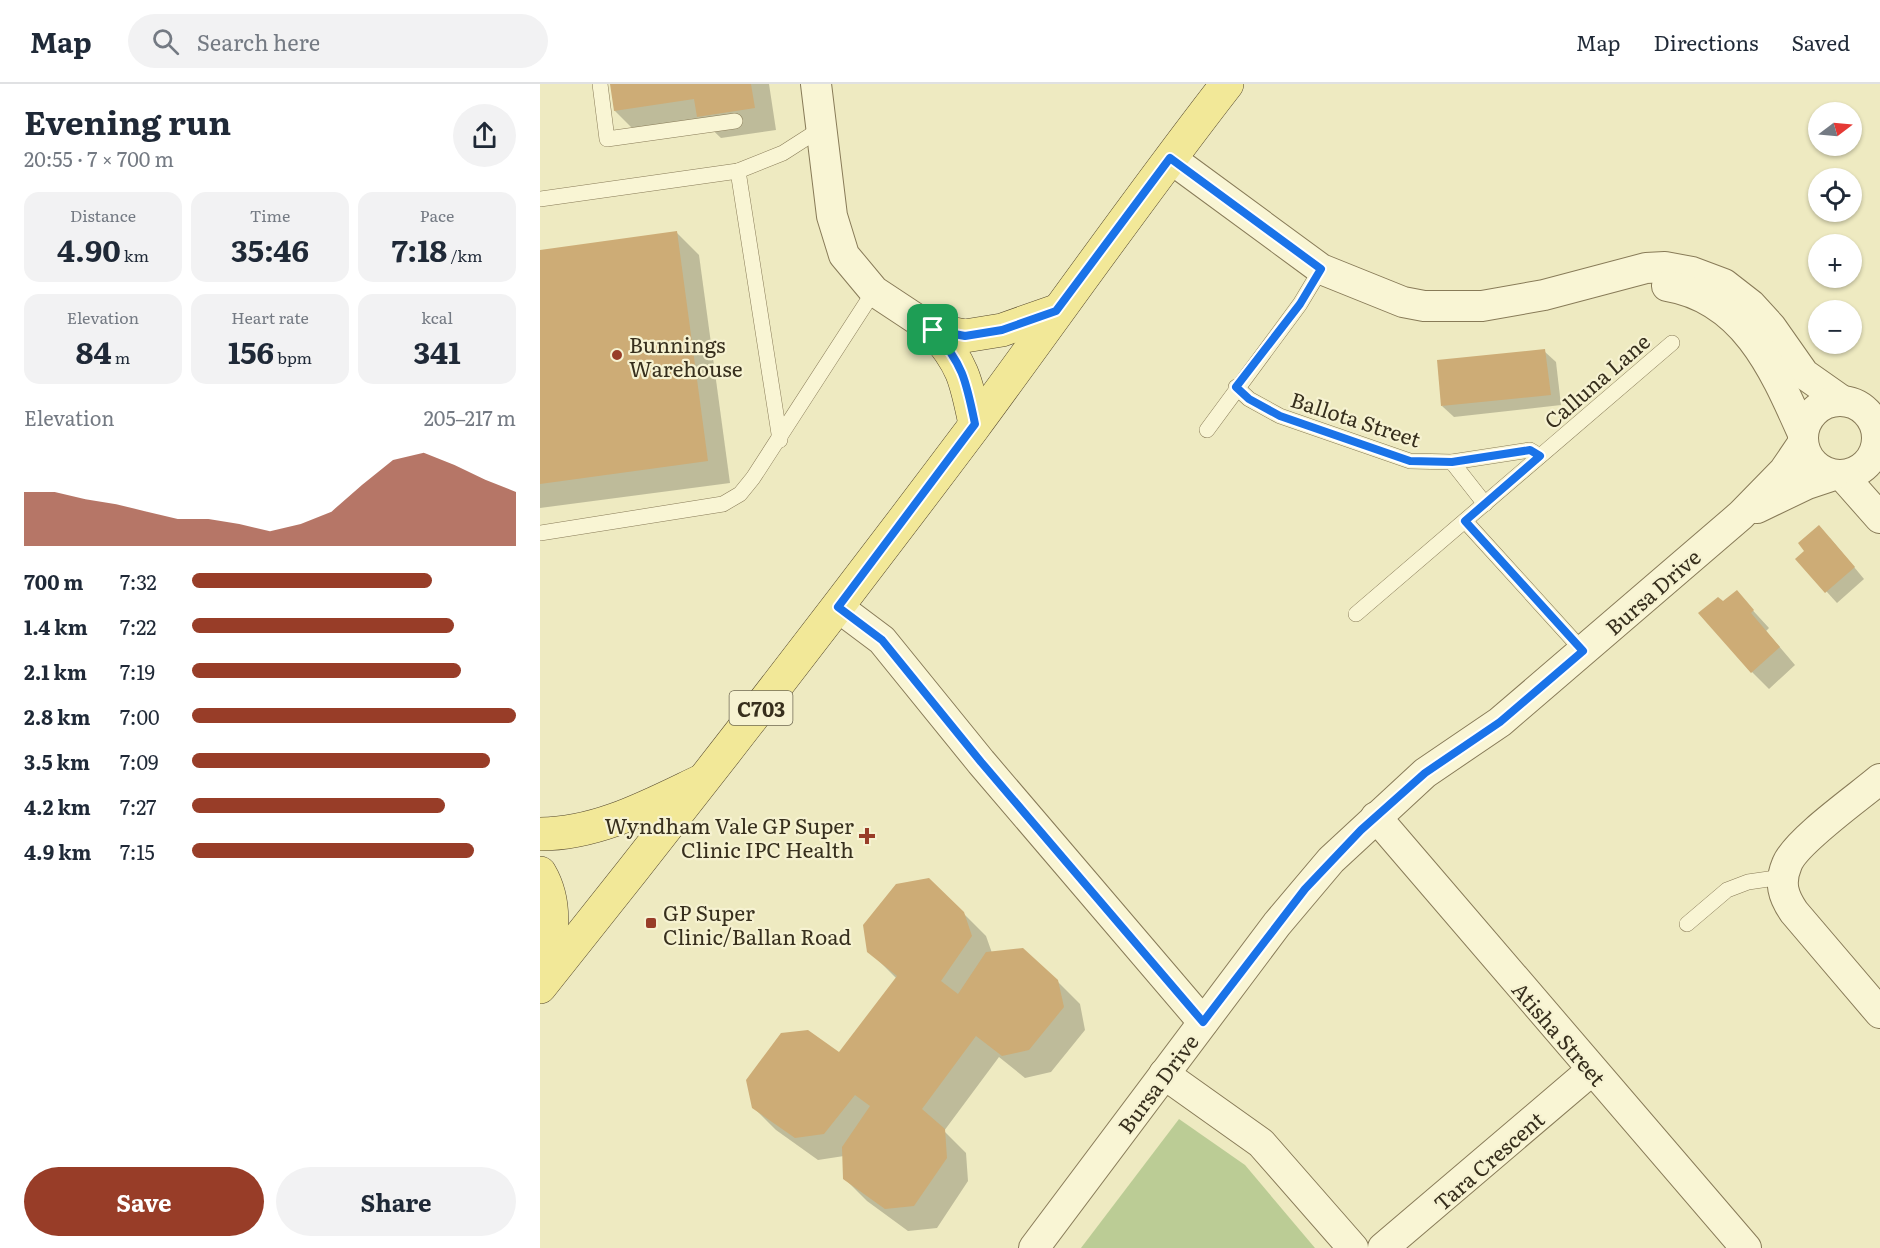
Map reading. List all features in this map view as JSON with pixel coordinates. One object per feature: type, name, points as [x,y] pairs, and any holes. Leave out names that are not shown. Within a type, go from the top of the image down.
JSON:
[{"type":"main road","name":"C703","points":[[540,987],[707,778],[838,607],[1227,84]]},
{"type":"main road","points":[[933,330],[965,336],[1002,330],[1056,311]]},
{"type":"main road","points":[[933,330],[954,354],[968,386],[975,424]]},
{"type":"main road","points":[[540,834],[554,834],[634,814],[707,778]]},
{"type":"main road","points":[[540,873],[550,897],[552,918],[551,937],[540,987]]},
{"type":"street","points":[[816,84],[832,216],[844,255],[874,291],[933,330]]},
{"type":"street","points":[[1170,158],[1321,269],[1403,302],[1452,307],[1508,302],[1617,278],[1646,268],[1665,267],[1692,272],[1724,284],[1751,304],[1771,327],[1804,374],[1871,416],[1879,438],[1870,461],[1862,468],[1838,475],[1825,472],[1810,460],[1782,385],[1748,332],[1725,311],[1701,297],[1672,287],[1617,278]]},
{"type":"street","points":[[1803,439],[1812,414],[1830,401],[1846,400],[1880,391]]},
{"type":"street","name":"Bursa Drive","points":[[1034,1248],[1305,889],[1376,817],[1425,773],[1500,722],[1741,515],[1784,471],[1803,439]]},
{"type":"street","points":[[1838,475],[1880,518]]},
{"type":"street","name":"Bursa Drive","points":[[1741,515],[1807,484],[1838,475]]},
{"type":"street","points":[[838,607],[882,640],[981,762],[1203,1022]]},
{"type":"street","points":[[1880,779],[1800,846],[1786,864],[1783,877],[1784,897],[1794,912],[1880,1013]]},
{"type":"street","name":"Atisha Street","points":[[1376,817],[1746,1248]]},
{"type":"street","name":"Tara Crescent","points":[[1383,1248],[1592,1070]]},
{"type":"street","points":[[1164,1074],[1262,1143],[1353,1248]]},
{"type":"lane","points":[[600,84],[607,139],[735,121]]},
{"type":"lane","points":[[540,199],[738,171],[783,153],[822,128]]},
{"type":"lane","points":[[738,171],[780,440]]},
{"type":"lane","points":[[1207,430],[1236,387],[1300,304],[1321,269]]},
{"type":"lane","points":[[540,532],[723,504],[740,494],[780,440],[874,291]]},
{"type":"lane","name":"Calluna Lane","points":[[1356,614],[1672,343]]},
{"type":"lane","name":"Ballota Street","points":[[1236,387],[1249,399],[1280,416],[1410,461],[1452,462],[1530,450],[1540,456]]},
{"type":"lane","points":[[1452,462],[1485,504]]},
{"type":"lane","points":[[1465,521],[1583,651]]},
{"type":"lane","points":[[1688,924],[1727,890],[1748,882],[1783,877]]},
{"type":"green space","points":[[1179,1119],[1245,1165],[1315,1248],[1081,1248]]},
{"type":"building","points":[[610,84],[751,84],[755,108],[697,117],[694,99],[614,111]]},
{"type":"building","name":"Bunnings Warehouse","points":[[677,231],[708,461],[540,484],[540,250]]},
{"type":"building","points":[[1545,349],[1551,395],[1441,406],[1437,360]]},
{"type":"building","points":[[1819,525],[1855,567],[1825,593],[1795,559],[1804,551],[1798,543]]},
{"type":"building","points":[[1737,590],[1754,610],[1751,613],[1780,647],[1751,673],[1698,613],[1718,597],[1723,601]]},
{"type":"building","points":[[929,878],[964,912],[972,936],[941,981],[958,994],[986,952],[1023,948],[1058,980],[1064,1007],[1029,1050],[1002,1056],[976,1036],[922,1109],[945,1129],[947,1158],[914,1206],[885,1209],[843,1179],[842,1147],[870,1106],[855,1095],[824,1134],[795,1138],[752,1108],[746,1080],[781,1033],[808,1030],[839,1052],[897,976],[867,952],[863,925],[896,884]]},
{"type":"place","name":"Bunnings Warehouse","points":[[617,355]]},
{"type":"place","name":"Wyndham Vale GP Super Clinic IPC Health","points":[[867,836]]},
{"type":"place","name":"GP Super Clinic/Ballan Road","points":[[651,923]]},
{"type":"route","points":[[1170,158],[1321,269],[1300,304],[1236,387],[1249,399],[1280,416],[1410,461],[1452,462],[1530,450],[1540,456],[1465,521],[1583,651],[1500,722],[1425,773],[1361,830],[1305,889],[1203,1022],[981,762],[964,738],[882,640],[838,607],[975,424],[968,386],[954,354],[933,330],[965,336],[1002,330],[1056,311],[1170,158]]}]
